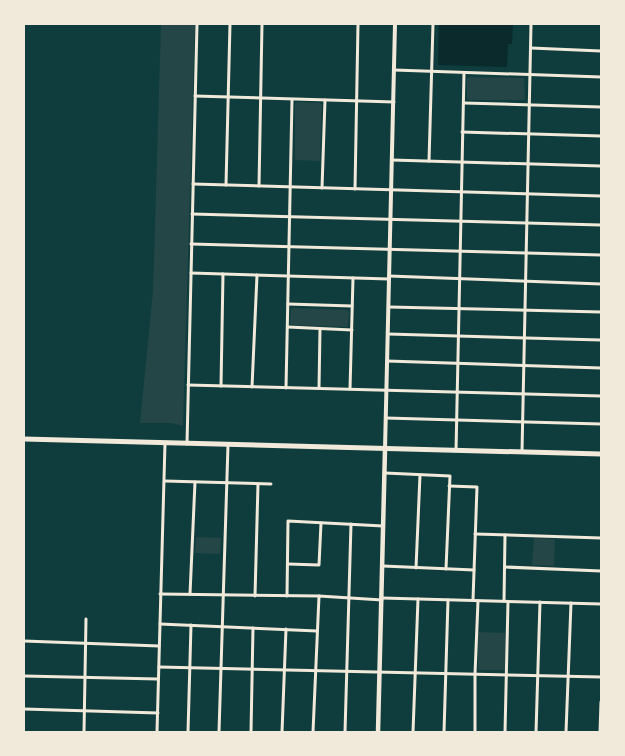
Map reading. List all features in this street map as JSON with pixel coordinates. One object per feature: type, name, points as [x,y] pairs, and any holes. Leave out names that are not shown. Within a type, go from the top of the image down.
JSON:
[{"type":"main road","points":[[24,439],[601,454]]},
{"type":"main road","points":[[378,732],[385,449]]},
{"type":"street","points":[[187,444],[197,24]]},
{"type":"street","points":[[226,185],[230,24]]},
{"type":"street","points":[[259,186],[262,24]]},
{"type":"street","points":[[355,189],[358,24]]},
{"type":"street","points":[[385,449],[396,24]]},
{"type":"street","points":[[429,161],[433,24]]},
{"type":"street","points":[[522,452],[530,133],[531,24]]},
{"type":"street","points":[[531,48],[601,51]]},
{"type":"street","points":[[394,70],[601,77]]},
{"type":"street","points":[[456,451],[460,192],[464,72]]},
{"type":"street","points":[[195,96],[394,102]]},
{"type":"street","points":[[286,388],[292,100]]},
{"type":"street","points":[[322,188],[325,100]]},
{"type":"street","points":[[464,103],[601,107]]},
{"type":"street","points":[[462,132],[601,136]]},
{"type":"street","points":[[392,160],[601,166]]},
{"type":"street","points":[[193,184],[601,196]]},
{"type":"street","points":[[192,214],[391,218],[601,225]]},
{"type":"street","points":[[192,244],[601,256]]},
{"type":"street","points":[[191,273],[353,278],[389,277],[601,284]]},
{"type":"street","points":[[221,386],[223,274]]},
{"type":"street","points":[[252,387],[257,275]]},
{"type":"street","points":[[350,389],[353,278]]},
{"type":"street","points":[[288,304],[352,306]]},
{"type":"street","points":[[389,307],[601,312]]},
{"type":"street","points":[[288,327],[352,330]]},
{"type":"street","points":[[319,388],[320,329]]},
{"type":"street","points":[[388,334],[601,340]]},
{"type":"street","points":[[387,361],[601,368]]},
{"type":"street","points":[[188,385],[601,396]]},
{"type":"street","points":[[386,418],[601,424]]},
{"type":"street","points":[[157,732],[165,443]]},
{"type":"street","points":[[219,732],[228,445]]},
{"type":"street","points":[[385,473],[450,476],[446,569]]},
{"type":"street","points":[[416,568],[420,475]]},
{"type":"street","points":[[165,481],[226,484],[271,484]]},
{"type":"street","points":[[190,594],[195,482]]},
{"type":"street","points":[[255,596],[258,484]]},
{"type":"street","points":[[450,486],[477,488],[473,600]]},
{"type":"street","points":[[287,596],[288,521],[384,526]]},
{"type":"street","points":[[288,564],[319,565],[321,522]]},
{"type":"street","points":[[345,732],[351,524]]},
{"type":"street","points":[[475,534],[601,538]]},
{"type":"street","points":[[505,535],[507,675],[505,732]]},
{"type":"street","points":[[383,566],[474,570]]},
{"type":"street","points":[[505,567],[601,571]]},
{"type":"street","points":[[160,594],[318,596],[601,604]]},
{"type":"street","points":[[313,732],[318,596]]},
{"type":"street","points":[[413,732],[414,673],[418,599]]},
{"type":"street","points":[[444,732],[448,600]]},
{"type":"street","points":[[475,732],[474,674],[478,601]]},
{"type":"street","points":[[536,732],[540,602]]},
{"type":"street","points":[[566,732],[571,603]]},
{"type":"street","points":[[84,732],[86,619]]},
{"type":"street","points":[[160,624],[317,631]]},
{"type":"street","points":[[188,732],[191,625]]},
{"type":"street","points":[[251,732],[253,628]]},
{"type":"street","points":[[282,732],[283,670],[286,629]]},
{"type":"street","points":[[24,641],[159,646]]},
{"type":"street","points":[[159,667],[601,677]]},
{"type":"street","points":[[24,676],[158,679]]},
{"type":"street","points":[[600,732],[601,702]]},
{"type":"street","points":[[24,709],[158,713]]},
{"type":"shaded area","points":[[161,24],[195,24],[183,426],[171,423],[140,423],[153,291]]},
{"type":"shaded area","points":[[439,24],[513,24],[512,44],[508,44],[507,67],[438,65]]},
{"type":"shaded area","points":[[467,78],[524,78],[525,99],[469,100],[467,98]]},
{"type":"shaded area","points":[[297,102],[320,103],[322,105],[320,161],[295,160],[295,104]]},
{"type":"shaded area","points":[[292,308],[347,310],[349,312],[348,325],[347,327],[292,325],[290,323]]},
{"type":"shaded area","points":[[196,537],[221,538],[220,554],[195,553]]},
{"type":"shaded area","points":[[534,538],[555,539],[554,566],[532,565]]},
{"type":"shaded area","points":[[478,632],[505,633],[505,670],[478,670]]}]
